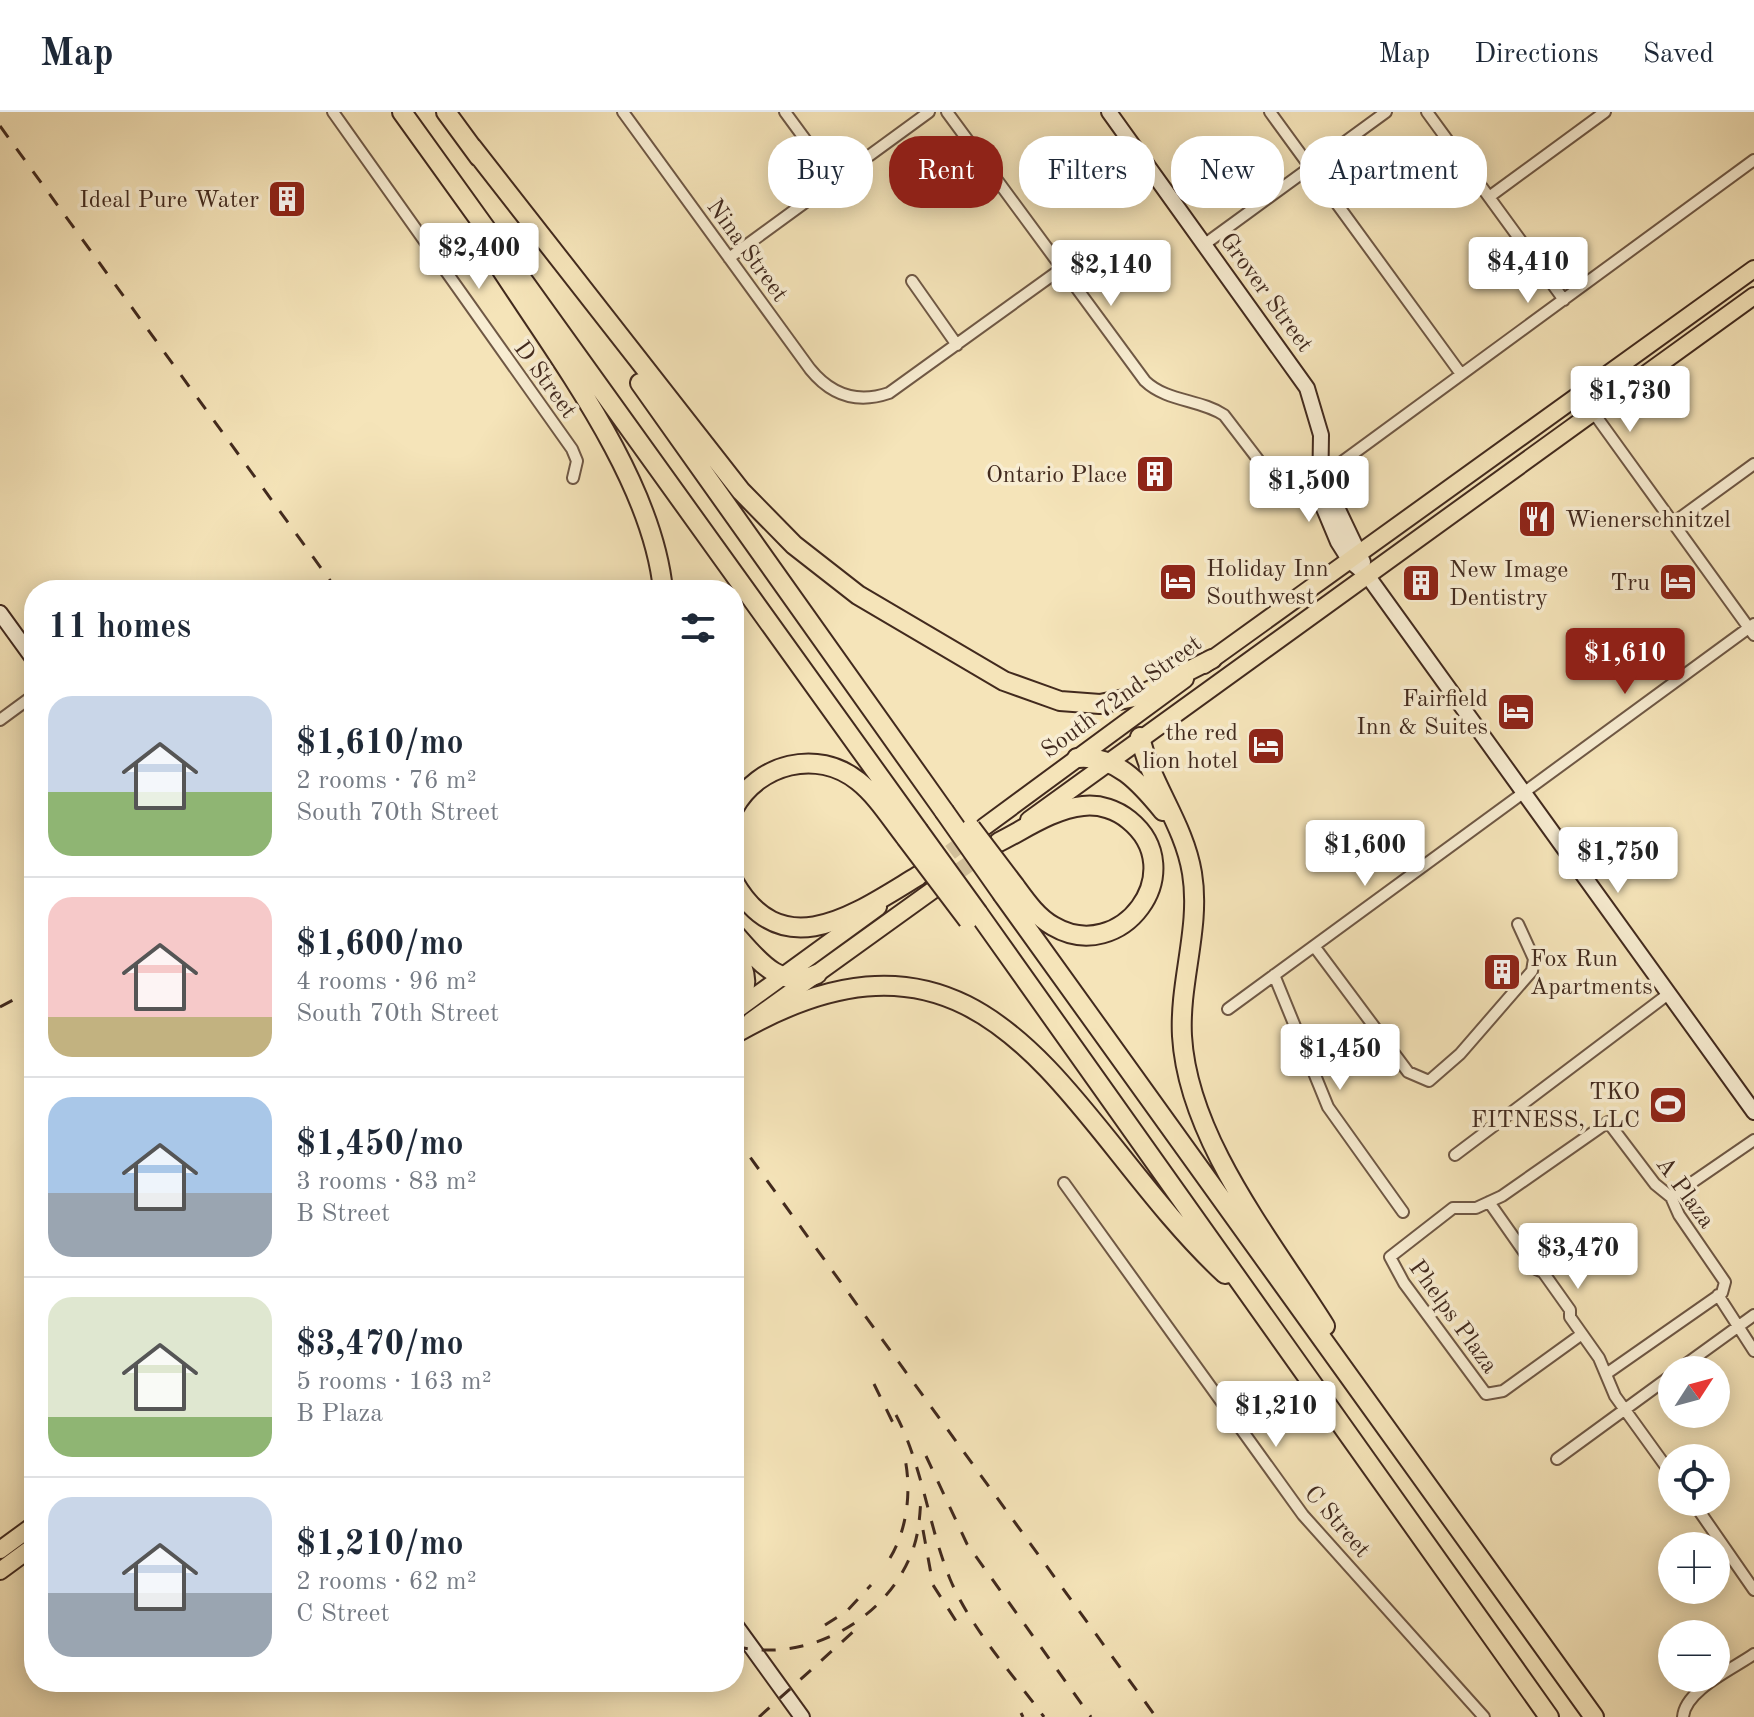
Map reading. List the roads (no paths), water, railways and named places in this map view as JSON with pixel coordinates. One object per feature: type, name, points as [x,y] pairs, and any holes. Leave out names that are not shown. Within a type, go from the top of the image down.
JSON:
[{"type":"highway","points":[[402,112],[615,449],[648,523],[661,580]]},
{"type":"highway","points":[[402,112],[733,580]]},
{"type":"highway","points":[[446,112],[799,606],[1009,890],[1415,1470],[1594,1717]]},
{"type":"highway","points":[[472,147],[741,491],[794,545],[858,595],[1004,681],[1060,701],[1100,704],[1139,696],[1212,659]]},
{"type":"highway","points":[[744,596],[912,834],[1260,1306],[1549,1717]]},
{"type":"highway","points":[[1140,737],[1150,770],[1190,861],[1194,892],[1182,997],[1182,1037],[1187,1080],[1198,1115],[1220,1159],[1415,1470]]},
{"type":"highway","points":[[1077,758],[1108,761],[1136,781],[1179,832]]},
{"type":"highway","points":[[744,795],[771,772],[799,764],[820,764],[858,781],[912,834]]},
{"type":"highway","points":[[998,843],[1056,814],[1094,806],[1129,820],[1143,836],[1152,856],[1152,885],[1141,909],[1125,924],[1098,935],[1076,934],[1050,924],[1009,890]]},
{"type":"highway","points":[[744,895],[769,917],[795,927],[816,928],[845,918],[920,875]]},
{"type":"highway","points":[[744,942],[782,977],[805,979],[817,974]]},
{"type":"highway","points":[[744,1029],[806,998],[871,985],[935,992],[979,1011],[1009,1032],[1044,1066],[1117,1147],[1189,1241],[1260,1306]]},
{"type":"main road","name":"South 72nd Street","points":[[984,827],[1754,269]]},
{"type":"main road","name":"South 72nd Street","points":[[998,843],[1140,737],[1754,296]]},
{"type":"main road","points":[[1593,412],[1595,382]]},
{"type":"main road","points":[[744,1005],[920,875]]},
{"type":"main road","points":[[744,1027],[933,890]]},
{"type":"main road","points":[[0,1550],[24,1546]]},
{"type":"main road","points":[[0,1571],[24,1547]]},
{"type":"street","name":"D Street","points":[[333,112],[572,449],[577,461],[573,478]]},
{"type":"street","name":"Nina Street","points":[[623,112],[820,380],[852,397],[871,398],[889,393],[957,345]]},
{"type":"street","points":[[785,112],[803,136]]},
{"type":"street","points":[[873,153],[929,112]]},
{"type":"street","points":[[947,112],[1149,385],[1224,415],[1278,485],[1292,496],[1754,160]]},
{"type":"street","name":"Grover Street","points":[[1109,112],[1307,388],[1321,435],[1320,499],[1331,528],[1355,557],[1521,793],[1754,1112]]},
{"type":"street","points":[[1270,112],[1300,153]]},
{"type":"street","points":[[1353,136],[1386,112]]},
{"type":"street","points":[[1427,112],[1564,300]]},
{"type":"street","points":[[1489,197],[1605,112]]},
{"type":"street","points":[[1205,244],[1300,174]]},
{"type":"street","points":[[729,258],[797,208]]},
{"type":"street","points":[[1340,208],[1461,374]]},
{"type":"street","points":[[912,281],[957,345],[1061,269]]},
{"type":"street","points":[[1228,1009],[1521,793],[1752,629],[1593,412]]},
{"type":"street","points":[[1673,523],[1754,464]]},
{"type":"street","points":[[0,613],[24,646]]},
{"type":"street","points":[[0,720],[24,702]]},
{"type":"street","points":[[1314,946],[1417,1078],[1429,1081],[1469,1042],[1534,964],[1518,924]]},
{"type":"street","points":[[1274,975],[1328,1107],[1403,1212]]},
{"type":"street","points":[[1455,1155],[1667,995]]},
{"type":"street","name":"A Plaza","points":[[1489,1202],[1608,1122],[1655,1184],[1671,1197],[1679,1215],[1724,1280],[1724,1292],[1718,1295],[1754,1351]]},
{"type":"street","points":[[1671,1197],[1754,1140]]},
{"type":"street","name":"C Street","points":[[1064,1183],[1303,1515],[1484,1717]]},
{"type":"street","points":[[1489,1202],[1570,1310],[1570,1317],[1624,1409],[1658,1456]]},
{"type":"street","name":"Phelps Plaza","points":[[1489,1202],[1476,1208],[1453,1208],[1395,1250],[1390,1257],[1404,1283],[1484,1392],[1490,1395],[1503,1391],[1582,1334]]},
{"type":"street","points":[[1606,1374],[1718,1295]]},
{"type":"street","points":[[1697,1356],[1754,1315]]},
{"type":"street","points":[[1557,1459],[1658,1385]]},
{"type":"street","points":[[1703,1516],[1754,1590]]},
{"type":"street","points":[[744,1637],[802,1717]]},
{"type":"street","points":[[1683,1716],[1694,1696],[1754,1654]]},
{"type":"tunnel","points":[[931,867],[973,835]]},
{"type":"tunnel","points":[[941,884],[987,851]]},
{"type":"railway","points":[[0,126],[330,580]]},
{"type":"railway","points":[[0,1007],[24,994]]},
{"type":"railway","points":[[744,1149],[1156,1717]]},
{"type":"railway","points":[[874,1384],[895,1427]]},
{"type":"railway","points":[[896,1415],[913,1455],[950,1579],[981,1633],[1044,1717]]},
{"type":"railway","points":[[890,1558],[901,1534],[907,1508],[908,1480],[904,1454]]},
{"type":"railway","points":[[926,1456],[967,1544],[1091,1717]]},
{"type":"railway","points":[[744,1647],[789,1649],[840,1632],[863,1617],[900,1577],[912,1552],[918,1531],[921,1496]]},
{"type":"railway","points":[[923,1530],[933,1585],[958,1624]]},
{"type":"railway","points":[[825,1625],[847,1611],[871,1585]]},
{"type":"railway","points":[[759,1717],[854,1631]]},
{"type":"railway","points":[[1021,1713],[1023,1717]]},
{"type":"place","name":"Ideal Pure Water","points":[[287,199]]},
{"type":"place","name":"Ontario Place","points":[[1155,474]]},
{"type":"place","name":"Wienerschnitzel","points":[[1537,519]]},
{"type":"place","name":"Holiday Inn Southwest","points":[[1178,582]]},
{"type":"place","name":"Tru","points":[[1678,582]]},
{"type":"place","name":"New Image Dentistry","points":[[1421,583]]},
{"type":"place","name":"Fairfield Inn & Suites","points":[[1516,712]]},
{"type":"place","name":"the red lion hotel","points":[[1266,746]]},
{"type":"place","name":"Fox Run Apartments","points":[[1502,972]]},
{"type":"place","name":"TKO FITNESS, LLC","points":[[1668,1105]]}]
